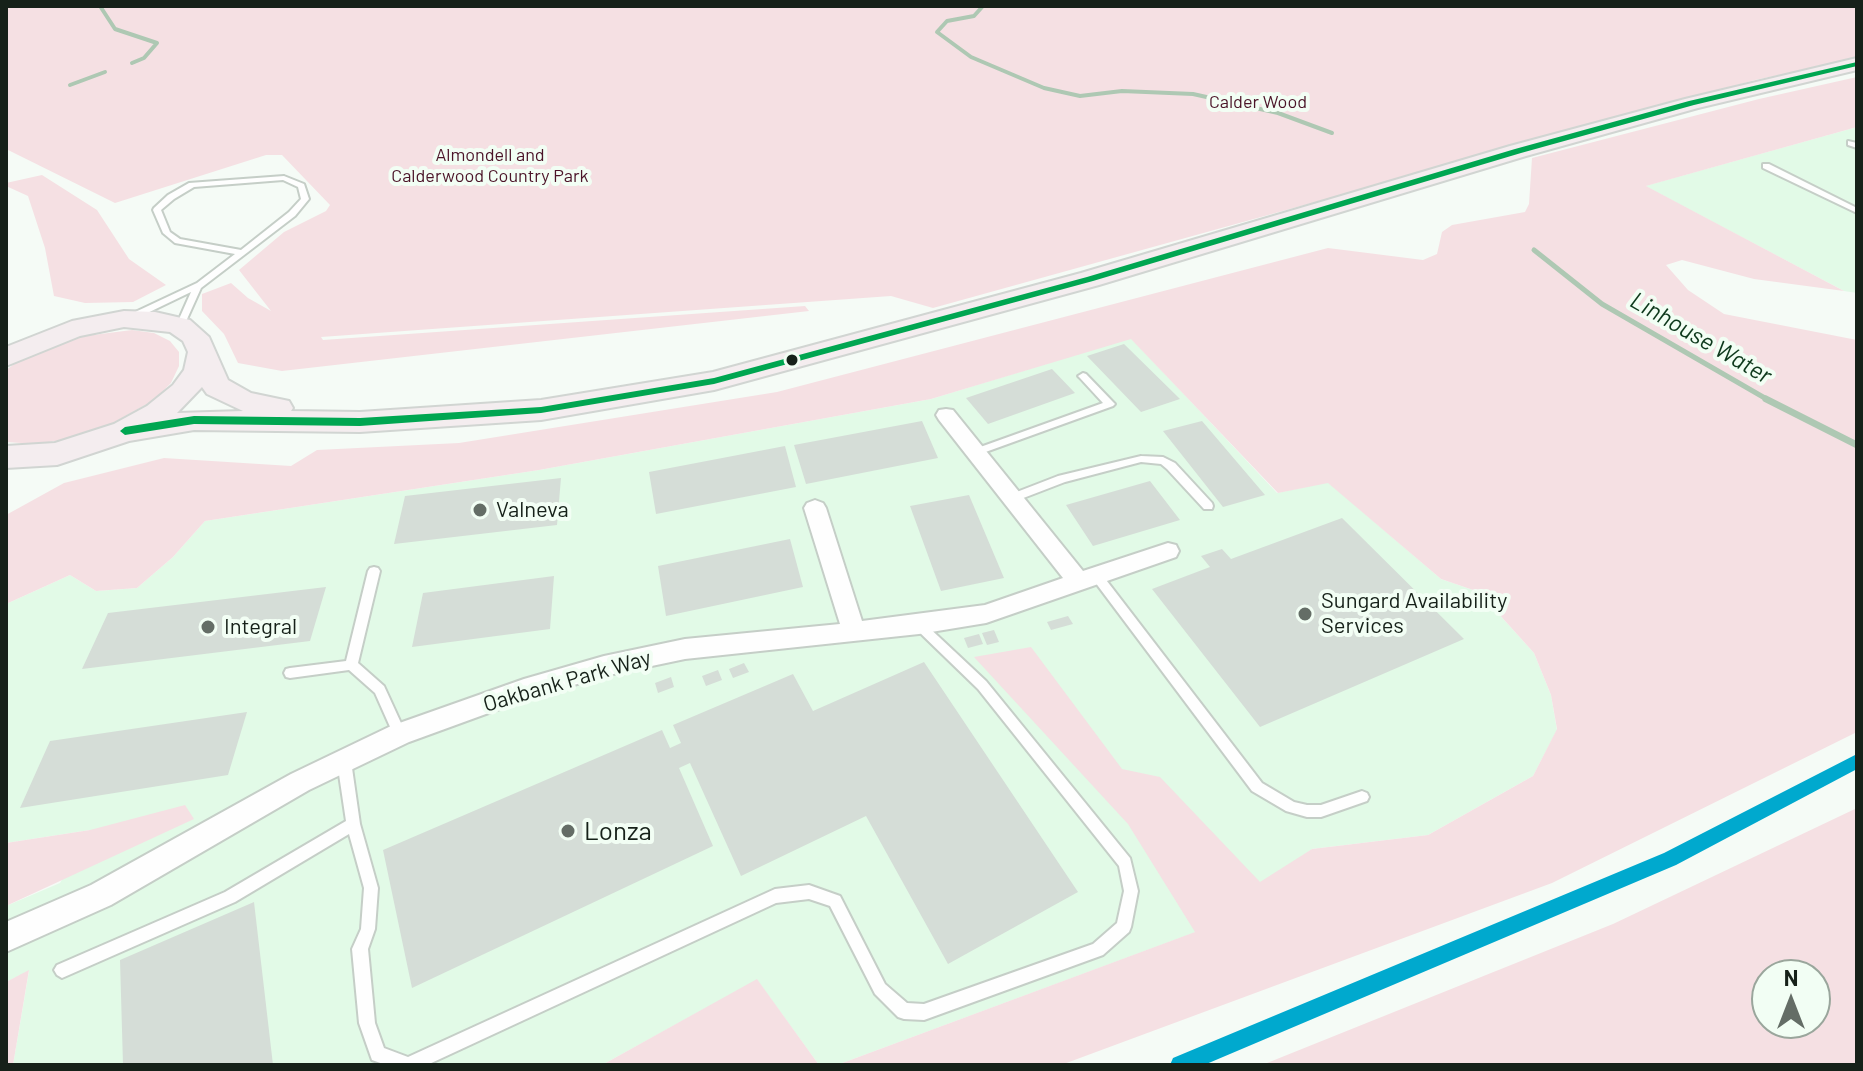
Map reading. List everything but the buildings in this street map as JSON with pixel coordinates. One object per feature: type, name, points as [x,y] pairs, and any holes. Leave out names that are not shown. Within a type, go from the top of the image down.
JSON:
[{"type":"main road","points":[[12,460],[57,454],[125,431],[194,420],[360,422],[541,410],[727,378],[1090,279],[1532,147],[1692,103],[1857,64]]},
{"type":"main road","points":[[12,328],[72,329],[124,319],[155,320],[180,326],[195,337],[217,387],[230,395],[263,406],[360,422]]},
{"type":"main road","points":[[6,357],[72,329]]},
{"type":"main road","points":[[125,431],[158,413],[183,392],[198,371],[202,352]]},
{"type":"street","points":[[946,415],[1013,498],[1087,578]]},
{"type":"street","points":[[815,508],[854,632]]},
{"type":"street","name":"Oakbank Park Way","points":[[6,937],[101,895],[300,782],[400,734],[524,689],[604,666],[685,649],[919,625],[986,614],[1168,551]]},
{"type":"lane","points":[[1766,166],[1857,211]]},
{"type":"lane","points":[[180,326],[190,298],[200,285],[292,214],[305,199],[301,186],[284,178],[192,185],[171,197],[157,210],[167,233],[178,241],[240,252]]},
{"type":"lane","points":[[124,319],[200,285]]},
{"type":"lane","points":[[976,452],[1110,404],[1083,376]]},
{"type":"lane","points":[[1013,498],[1062,479],[1141,459],[1163,461],[1171,466],[1208,506]]},
{"type":"lane","points":[[351,665],[374,571]]},
{"type":"lane","points":[[1087,578],[1257,787],[1291,807],[1307,811],[1321,811],[1362,797]]},
{"type":"lane","points":[[344,761],[353,824],[371,888],[368,929],[360,949],[367,1023],[378,1054],[408,1065],[775,896],[809,892],[835,901],[880,989],[904,1011],[924,1012],[1098,950],[1124,927],[1131,891],[1125,863],[982,685],[919,625]]},
{"type":"lane","points":[[290,673],[351,665],[380,690],[400,734]]},
{"type":"lane","points":[[62,970],[230,897],[353,824]]},
{"type":"shaded area","points":[[1857,127],[1857,293],[1844,291],[1645,186]]},
{"type":"shaded area","points":[[1131,338],[1277,493],[1328,482],[1441,579],[1479,592],[1534,653],[1551,695],[1557,730],[1533,776],[1428,835],[1312,849],[1196,932],[837,1065],[819,1065],[757,980],[602,1065],[13,1065],[29,971],[6,982],[6,906],[60,883],[90,830],[6,843],[6,604],[70,575],[96,591],[137,588],[173,557],[205,521],[539,470],[931,399]]},
{"type":"green space","name":"Almondell and Calderwood Country Park","points":[[6,6],[1857,6],[1857,59],[1755,80],[933,308],[891,296],[321,337],[323,340],[805,306],[809,311],[282,371],[238,363],[224,334],[202,311],[202,294],[231,283],[248,298],[271,311],[239,270],[284,232],[326,211],[330,205],[282,155],[266,155],[115,203],[6,149]]},
{"type":"green space","points":[[1857,77],[1857,127],[1646,186],[1844,291],[1754,279],[1682,260],[1666,265],[1688,290],[1724,314],[1857,340],[1857,732],[1552,883],[1061,1065],[837,1065],[1195,932],[1128,824],[974,657],[1031,647],[1122,769],[1160,777],[1260,882],[1312,849],[1428,835],[1533,776],[1557,729],[1551,695],[1534,653],[1479,592],[1441,579],[1328,483],[1278,493],[1131,339],[931,399],[539,470],[205,521],[173,557],[137,588],[96,591],[70,575],[6,604],[6,515],[64,483],[164,458],[291,466],[317,450],[459,443],[777,392],[1328,248],[1423,260],[1437,254],[1442,232],[1452,225],[1525,212],[1529,204],[1532,158]]},
{"type":"green space","points":[[42,175],[97,210],[129,259],[166,285],[133,302],[85,303],[54,296],[45,248],[28,196],[6,186],[6,183]]},
{"type":"green space","points":[[132,330],[154,333],[170,341],[179,352],[179,366],[171,383],[154,400],[100,430],[36,444],[6,442],[6,370],[20,360],[77,337]]},
{"type":"green space","points":[[185,805],[194,819],[6,906],[6,843],[90,830]]},
{"type":"green space","points":[[1857,808],[1857,1065],[1262,1065],[1613,924]]},
{"type":"green space","points":[[29,970],[13,1065],[6,1065],[6,982]]},
{"type":"green space","points":[[757,979],[819,1065],[602,1065]]},
{"type":"waterway","points":[[100,6],[115,29],[157,43],[144,58],[132,63]]},
{"type":"waterway","name":"Linhouse Water","points":[[983,6],[974,16],[947,21],[937,32],[971,57],[1044,88],[1080,96],[1122,91],[1193,94],[1278,113],[1332,133]]},
{"type":"waterway","points":[[70,85],[105,72]]},
{"type":"waterway","name":"Linhouse Water","points":[[1534,250],[1602,304],[1770,401]]},
{"type":"waterway","name":"Linhouse Water","points":[[1766,399],[1857,445]]},
{"type":"transit line","points":[[125,431],[194,420],[360,422],[541,410],[714,381],[1090,279],[1518,151],[1692,103],[1857,64]]},
{"type":"transit line","points":[[1180,1065],[1670,859],[1857,761]]},
{"type":"place","name":"Valneva","points":[[480,510]]},
{"type":"place","name":"Sungard Availability Services","points":[[1305,614]]},
{"type":"place","name":"Integral","points":[[208,627]]},
{"type":"place","name":"Lonza","points":[[568,831]]},
{"type":"park label","name":"Calder Wood","points":[[1258,102]]}]
